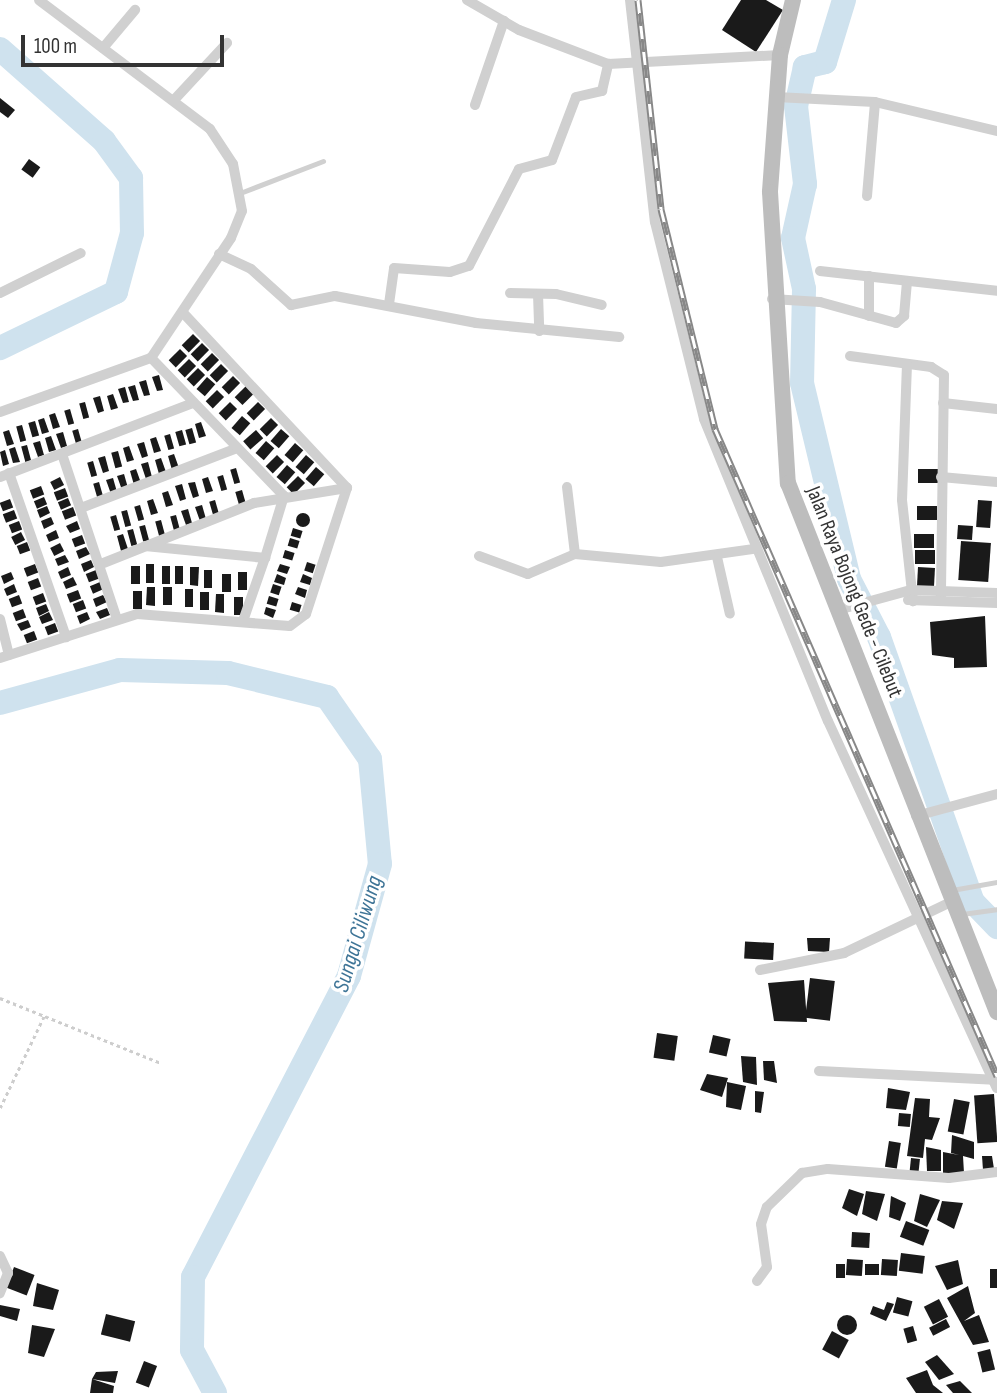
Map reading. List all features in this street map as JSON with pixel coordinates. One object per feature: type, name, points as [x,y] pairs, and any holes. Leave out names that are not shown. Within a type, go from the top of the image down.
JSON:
[{"type":"main road","name":"Jalan Raya Bojong Gede - Cilebut","points":[[793,0],[780,55],[784,98],[779,299],[788,482],[841,608],[949,903],[997,1012]]},
{"type":"street","points":[[0,412],[151,358],[183,313],[239,219],[240,193],[233,164],[210,129],[39,0]]},
{"type":"street","points":[[467,0],[504,21],[608,64],[635,66],[780,55]]},
{"type":"street","points":[[631,0],[635,66],[668,285],[704,419],[754,549],[915,916],[996,1084],[819,1071]]},
{"type":"street","points":[[103,48],[135,10]]},
{"type":"street","points":[[475,104],[504,21]]},
{"type":"street","points":[[174,100],[227,43]]},
{"type":"street","points":[[389,304],[394,268],[450,272],[469,266],[519,169],[552,160],[576,97],[601,91],[608,64]]},
{"type":"street","points":[[784,98],[875,102],[997,131]]},
{"type":"street","points":[[867,196],[875,102]]},
{"type":"street","points":[[0,293],[81,253]]},
{"type":"street","points":[[219,254],[251,270],[291,305],[327,296],[389,304],[539,331],[620,337]]},
{"type":"street","points":[[820,271],[997,291]]},
{"type":"street","points":[[869,276],[869,316]]},
{"type":"street","points":[[779,299],[814,300],[900,322],[907,282]]},
{"type":"street","points":[[510,293],[538,294],[602,306]]},
{"type":"street","points":[[538,294],[539,331]]},
{"type":"street","points":[[183,313],[347,488]]},
{"type":"street","points":[[850,356],[907,364],[944,375],[941,596]]},
{"type":"street","points":[[151,358],[235,449],[284,496]]},
{"type":"street","points":[[907,364],[902,500],[912,595]]},
{"type":"street","points":[[66,637],[5,475],[193,403]]},
{"type":"street","points":[[943,403],[997,409]]},
{"type":"street","points":[[81,508],[235,449]]},
{"type":"street","points":[[62,454],[101,564],[117,619]]},
{"type":"street","points":[[941,477],[997,482]]},
{"type":"street","points":[[567,487],[575,554]]},
{"type":"street","points":[[101,564],[284,496],[347,488]]},
{"type":"street","points":[[0,620],[5,657],[117,619],[172,613],[243,621],[300,623],[344,512],[347,488]]},
{"type":"street","points":[[243,621],[284,496]]},
{"type":"street","points":[[145,546],[265,558]]},
{"type":"street","points":[[479,556],[528,574],[575,554],[661,562],[718,557],[754,549]]},
{"type":"street","points":[[718,557],[730,614]]},
{"type":"street","points":[[841,608],[871,600],[912,595],[997,593]]},
{"type":"street","points":[[941,596],[997,603]]},
{"type":"street","points":[[916,816],[997,794]]},
{"type":"street","points":[[760,970],[844,953],[885,938],[915,916],[949,903]]},
{"type":"street","points":[[757,1281],[767,1267],[761,1224],[767,1208],[802,1173],[828,1169],[949,1178],[997,1172]]},
{"type":"street","points":[[0,1256],[8,1273],[0,1293]]},
{"type":"lane","points":[[240,193],[323,161]]},
{"type":"lane","points":[[997,882],[961,889],[949,903],[970,914],[997,909]]},
{"type":"path","points":[[0,998],[161,1063]]},
{"type":"path","points":[[0,1108],[44,1016]]},
{"type":"building","points":[[741,0],[766,0],[783,10],[756,52],[722,30]]},
{"type":"building","points":[[0,98],[15,110],[8,118],[0,112]]},
{"type":"building","points":[[29,159],[40,167],[33,178],[21,170]]},
{"type":"building","points":[[193,334],[200,341],[189,352],[182,345]]},
{"type":"building","points":[[202,343],[209,350],[198,361],[191,354]]},
{"type":"building","points":[[180,349],[187,356],[176,367],[169,360]]},
{"type":"building","points":[[212,353],[219,360],[208,371],[201,364]]},
{"type":"building","points":[[189,359],[196,366],[185,377],[178,370]]},
{"type":"building","points":[[221,364],[228,371],[217,382],[210,375]]},
{"type":"building","points":[[198,368],[205,375],[194,386],[187,379]]},
{"type":"building","points":[[159,375],[163,390],[157,391],[152,377]]},
{"type":"building","points":[[233,376],[240,383],[229,394],[222,387]]},
{"type":"building","points":[[207,377],[215,384],[205,396],[197,389]]},
{"type":"building","points":[[146,380],[150,395],[144,396],[139,382]]},
{"type":"building","points":[[135,385],[139,400],[133,401],[128,387]]},
{"type":"building","points":[[246,386],[254,394],[242,405],[235,397]]},
{"type":"building","points":[[125,387],[129,402],[123,403],[118,389]]},
{"type":"building","points":[[217,390],[224,397],[213,408],[206,401]]},
{"type":"building","points":[[113,394],[118,408],[111,410],[107,396]]},
{"type":"building","points":[[100,396],[104,411],[98,413],[93,398]]},
{"type":"building","points":[[85,402],[89,417],[83,419],[79,404]]},
{"type":"building","points":[[230,402],[237,409],[226,420],[219,413]]},
{"type":"building","points":[[258,402],[265,409],[254,420],[247,413]]},
{"type":"building","points":[[70,409],[74,423],[68,425],[64,411]]},
{"type":"building","points":[[55,413],[60,427],[53,429],[49,415]]},
{"type":"building","points":[[242,416],[250,423],[240,435],[232,428]]},
{"type":"building","points":[[44,418],[49,432],[42,434],[38,420]]},
{"type":"building","points":[[271,418],[278,425],[267,436],[260,429]]},
{"type":"building","points":[[35,421],[39,435],[32,437],[28,423]]},
{"type":"building","points":[[201,422],[206,436],[199,438],[195,424]]},
{"type":"building","points":[[22,425],[26,440],[20,442],[16,427]]},
{"type":"building","points":[[192,428],[196,442],[189,444],[185,430]]},
{"type":"building","points":[[78,429],[82,443],[76,445],[72,431]]},
{"type":"building","points":[[281,429],[289,436],[279,448],[271,441]]},
{"type":"building","points":[[9,430],[14,444],[7,446],[3,432]]},
{"type":"building","points":[[182,430],[186,444],[179,446],[175,432]]},
{"type":"building","points":[[256,430],[263,438],[250,449],[243,441]]},
{"type":"building","points":[[63,432],[67,446],[61,448],[56,434]]},
{"type":"building","points":[[170,434],[174,448],[168,450],[164,436]]},
{"type":"building","points":[[51,436],[56,450],[49,452],[45,438]]},
{"type":"building","points":[[156,437],[161,451],[154,453],[150,439]]},
{"type":"building","points":[[40,441],[44,455],[38,457],[33,443]]},
{"type":"building","points":[[266,441],[274,448],[264,460],[256,453]]},
{"type":"building","points":[[144,442],[148,456],[142,458],[137,444]]},
{"type":"building","points":[[295,443],[303,450],[293,462],[285,455]]},
{"type":"building","points":[[27,445],[31,460],[25,462],[21,447]]},
{"type":"building","points":[[129,446],[134,460],[127,462],[123,448]]},
{"type":"building","points":[[15,447],[20,462],[13,463],[9,449]]},
{"type":"building","points":[[5,450],[9,464],[3,466],[0,452]]},
{"type":"building","points":[[118,451],[122,466],[115,468],[111,453]]},
{"type":"building","points":[[174,454],[179,468],[172,470],[168,456]]},
{"type":"building","points":[[277,455],[284,462],[273,473],[266,466]]},
{"type":"building","points":[[306,455],[314,462],[304,474],[296,467]]},
{"type":"building","points":[[105,456],[109,471],[103,473],[98,458]]},
{"type":"building","points":[[161,458],[166,472],[159,474],[155,460]]},
{"type":"building","points":[[93,461],[97,475],[91,477],[87,463]]},
{"type":"building","points":[[148,462],[152,477],[146,479],[141,464]]},
{"type":"building","points":[[287,465],[295,472],[285,484],[277,477]]},
{"type":"building","points":[[316,467],[324,474],[314,486],[306,479]]},
{"type":"building","points":[[236,468],[240,482],[234,484],[230,470]]},
{"type":"building","points":[[136,469],[141,483],[134,485],[130,471]]},
{"type":"building","points":[[918,469],[938,469],[938,483],[918,483]]},
{"type":"building","points":[[124,474],[128,488],[122,490],[117,476]]},
{"type":"building","points":[[223,475],[227,489],[221,491],[217,477]]},
{"type":"building","points":[[298,476],[305,483],[294,494],[287,487]]},
{"type":"building","points":[[60,477],[64,485],[54,490],[50,482]]},
{"type":"building","points":[[208,477],[213,491],[206,493],[202,479]]},
{"type":"building","points":[[113,478],[117,492],[111,494],[106,480]]},
{"type":"building","points":[[99,482],[103,496],[97,498],[93,484]]},
{"type":"building","points":[[195,482],[199,496],[193,498],[188,483]]},
{"type":"building","points":[[182,484],[186,499],[180,501],[175,486]]},
{"type":"building","points":[[41,486],[44,494],[33,499],[30,490]]},
{"type":"building","points":[[65,488],[68,496],[57,501],[54,492]]},
{"type":"building","points":[[242,490],[246,504],[239,506],[235,492]]},
{"type":"building","points":[[168,491],[173,505],[166,507],[162,493]]},
{"type":"building","points":[[44,497],[47,504],[37,509],[34,501]]},
{"type":"building","points":[[68,498],[71,505],[61,510],[58,502]]},
{"type":"building","points":[[10,499],[13,507],[3,511],[0,503]]},
{"type":"building","points":[[153,499],[158,513],[151,515],[147,501]]},
{"type":"building","points":[[215,500],[219,514],[213,516],[209,502]]},
{"type":"building","points":[[978,500],[992,501],[990,528],[976,527]]},
{"type":"building","points":[[140,505],[144,519],[138,521],[134,507]]},
{"type":"building","points":[[202,505],[206,519],[200,521],[195,507]]},
{"type":"building","points":[[47,506],[50,513],[40,518],[37,510]]},
{"type":"building","points":[[917,506],[937,506],[937,520],[917,520]]},
{"type":"building","points":[[73,507],[76,515],[65,520],[62,511]]},
{"type":"building","points":[[188,509],[192,523],[186,525],[181,511]]},
{"type":"building","points":[[14,510],[17,518],[6,523],[3,514]]},
{"type":"building","points":[[127,510],[131,525],[125,527],[121,512]]},
{"type":"building","points":[[300,513],[306,513],[310,520],[306,527],[300,527],[296,523],[296,517]]},
{"type":"building","points":[[116,515],[120,529],[114,531],[110,517]]},
{"type":"building","points":[[176,515],[180,530],[174,532],[170,517]]},
{"type":"building","points":[[51,517],[54,524],[44,529],[41,521]]},
{"type":"building","points":[[161,520],[165,535],[159,537],[155,522]]},
{"type":"building","points":[[19,521],[22,529],[12,533],[9,525]]},
{"type":"building","points":[[77,521],[80,529],[70,533],[66,526]]},
{"type":"building","points":[[145,525],[149,540],[143,542],[139,527]]},
{"type":"building","points":[[958,525],[973,526],[972,540],[957,539]]},
{"type":"building","points":[[293,528],[303,531],[300,539],[291,536]]},
{"type":"building","points":[[133,529],[137,544],[131,546],[127,531]]},
{"type":"building","points":[[56,530],[59,538],[49,542],[46,535]]},
{"type":"building","points":[[21,532],[25,540],[15,545],[11,537]]},
{"type":"building","points":[[123,534],[128,549],[121,551],[117,536]]},
{"type":"building","points":[[914,534],[934,534],[934,548],[914,548]]},
{"type":"building","points":[[82,535],[85,543],[75,547],[72,539]]},
{"type":"building","points":[[290,538],[300,541],[297,549],[288,546]]},
{"type":"building","points":[[961,541],[991,543],[988,582],[958,580]]},
{"type":"building","points":[[27,542],[30,550],[20,554],[17,546]]},
{"type":"building","points":[[60,543],[64,551],[54,556],[50,548]]},
{"type":"building","points":[[86,547],[90,554],[79,559],[76,551]]},
{"type":"building","points":[[285,550],[295,553],[292,561],[283,558]]},
{"type":"building","points":[[915,550],[935,550],[935,564],[915,564]]},
{"type":"building","points":[[65,555],[69,562],[58,566],[55,559]]},
{"type":"building","points":[[91,560],[94,567],[84,572],[81,564]]},
{"type":"building","points":[[307,562],[316,565],[313,573],[304,571]]},
{"type":"building","points":[[35,564],[38,572],[27,577],[24,568]]},
{"type":"building","points":[[146,564],[154,564],[154,583],[146,583]]},
{"type":"building","points":[[280,564],[290,567],[287,574],[277,571]]},
{"type":"building","points":[[131,566],[140,566],[140,584],[131,584]]},
{"type":"building","points":[[162,566],[170,566],[170,584],[162,584]]},
{"type":"building","points":[[175,566],[183,566],[183,584],[175,584]]},
{"type":"building","points":[[68,567],[71,575],[61,579],[58,572]]},
{"type":"building","points":[[190,567],[199,567],[198,586],[190,585]]},
{"type":"building","points":[[918,567],[935,568],[934,590],[917,589]]},
{"type":"building","points":[[96,570],[99,578],[89,582],[86,574]]},
{"type":"building","points":[[204,570],[212,570],[212,588],[204,588]]},
{"type":"building","points":[[11,572],[14,579],[4,584],[1,576]]},
{"type":"building","points":[[238,572],[247,572],[247,590],[238,590]]},
{"type":"building","points":[[222,574],[231,574],[231,592],[222,592]]},
{"type":"building","points":[[277,574],[286,578],[284,585],[274,582]]},
{"type":"building","points":[[303,574],[312,578],[310,585],[300,582]]},
{"type":"building","points":[[73,577],[77,585],[66,589],[63,582]]},
{"type":"building","points":[[38,578],[41,586],[31,590],[28,582]]},
{"type":"building","points":[[100,582],[103,589],[93,594],[90,586]]},
{"type":"building","points":[[14,584],[17,592],[7,596],[4,589]]},
{"type":"building","points":[[273,584],[282,587],[279,595],[270,593]]},
{"type":"building","points":[[147,587],[155,587],[155,606],[146,605]]},
{"type":"building","points":[[163,587],[172,587],[172,605],[163,605]]},
{"type":"building","points":[[298,587],[307,590],[305,598],[295,594]]},
{"type":"building","points":[[185,589],[193,589],[193,607],[185,607]]},
{"type":"building","points":[[78,590],[81,598],[70,603],[67,594]]},
{"type":"building","points":[[133,591],[142,591],[142,609],[133,609]]},
{"type":"building","points":[[200,592],[209,592],[209,610],[200,610]]},
{"type":"building","points":[[43,593],[46,601],[36,605],[33,597]]},
{"type":"building","points":[[216,594],[224,594],[224,613],[215,612]]},
{"type":"building","points":[[19,595],[22,603],[12,607],[9,599]]},
{"type":"building","points":[[103,595],[107,602],[96,607],[93,599]]},
{"type":"building","points":[[269,596],[279,599],[276,607],[267,604]]},
{"type":"building","points":[[234,597],[243,597],[243,615],[234,615]]},
{"type":"building","points":[[83,600],[86,608],[76,612],[73,604]]},
{"type":"building","points":[[292,602],[302,605],[299,613],[290,610]]},
{"type":"building","points":[[46,604],[49,611],[39,616],[36,608]]},
{"type":"building","points":[[266,607],[276,610],[273,618],[264,614]]},
{"type":"building","points":[[107,608],[110,615],[100,619],[96,612]]},
{"type":"building","points":[[23,609],[26,617],[16,621],[13,613]]},
{"type":"building","points":[[49,612],[53,620],[42,624],[39,617]]},
{"type":"building","points":[[87,612],[90,619],[80,624],[77,616]]},
{"type":"building","points":[[985,616],[987,667],[954,668],[954,658],[932,655],[930,622]]},
{"type":"building","points":[[28,620],[31,627],[21,631],[17,624]]},
{"type":"building","points":[[55,623],[58,631],[48,635],[45,627]]},
{"type":"building","points":[[34,631],[37,639],[27,643],[24,635]]},
{"type":"building","points":[[807,938],[830,938],[829,952],[808,951]]},
{"type":"building","points":[[745,941],[774,943],[773,960],[744,958]]},
{"type":"building","points":[[810,978],[835,981],[830,1021],[805,1018]]},
{"type":"building","points":[[804,980],[807,1022],[774,1021],[768,983]]},
{"type":"building","points":[[657,1033],[678,1036],[674,1061],[654,1058]]},
{"type":"building","points":[[713,1035],[731,1039],[726,1057],[709,1053]]},
{"type":"building","points":[[741,1056],[756,1057],[757,1085],[743,1082]]},
{"type":"building","points":[[763,1061],[774,1061],[777,1083],[764,1080]]},
{"type":"building","points":[[707,1074],[728,1078],[722,1097],[700,1090]]},
{"type":"building","points":[[727,1082],[746,1086],[741,1110],[726,1107]]},
{"type":"building","points":[[888,1088],[910,1092],[906,1110],[886,1108]]},
{"type":"building","points":[[755,1091],[764,1092],[761,1113],[755,1112]]},
{"type":"building","points":[[994,1094],[997,1142],[977,1143],[974,1095]]},
{"type":"building","points":[[915,1098],[930,1099],[929,1117],[940,1118],[932,1140],[925,1139],[923,1158],[907,1156]]},
{"type":"building","points":[[954,1099],[970,1102],[963,1134],[948,1131]]},
{"type":"building","points":[[899,1113],[911,1114],[910,1127],[898,1126]]},
{"type":"building","points":[[952,1135],[974,1142],[974,1159],[963,1156],[964,1173],[943,1173],[943,1152],[959,1155],[951,1153]]},
{"type":"building","points":[[889,1141],[901,1143],[897,1169],[885,1167]]},
{"type":"building","points":[[926,1147],[941,1150],[941,1171],[927,1171]]},
{"type":"building","points":[[982,1156],[992,1156],[994,1169],[983,1170]]},
{"type":"building","points":[[911,1158],[920,1159],[918,1173],[910,1172]]},
{"type":"building","points":[[849,1189],[864,1194],[857,1216],[842,1208]]},
{"type":"building","points":[[866,1191],[885,1194],[877,1221],[862,1214]]},
{"type":"building","points":[[920,1194],[940,1200],[927,1227],[914,1221]]},
{"type":"building","points":[[891,1196],[906,1203],[900,1221],[889,1217]]},
{"type":"building","points":[[942,1201],[963,1203],[954,1229],[937,1220]]},
{"type":"building","points":[[906,1221],[929,1230],[923,1246],[900,1237]]},
{"type":"building","points":[[852,1232],[870,1233],[869,1248],[851,1247]]},
{"type":"building","points":[[901,1253],[925,1256],[923,1274],[899,1271]]},
{"type":"building","points":[[847,1259],[863,1260],[862,1276],[846,1275]]},
{"type":"building","points":[[882,1259],[898,1260],[897,1276],[881,1275]]},
{"type":"building","points":[[958,1260],[963,1284],[947,1290],[935,1266]]},
{"type":"building","points":[[836,1264],[845,1264],[845,1278],[836,1278]]},
{"type":"building","points":[[865,1264],[879,1264],[879,1275],[865,1275]]},
{"type":"building","points":[[14,1267],[35,1275],[27,1295],[6,1288]]},
{"type":"building","points":[[990,1269],[997,1269],[997,1288],[990,1288]]},
{"type":"building","points":[[37,1283],[59,1290],[53,1310],[33,1306]]},
{"type":"building","points":[[968,1286],[975,1313],[964,1321],[979,1315],[989,1342],[973,1345],[947,1298]]},
{"type":"building","points":[[897,1297],[912,1301],[908,1317],[893,1312]]},
{"type":"building","points":[[939,1299],[948,1317],[933,1325],[924,1307]]},
{"type":"building","points":[[887,1302],[894,1304],[886,1321],[870,1314],[873,1306],[884,1310]]},
{"type":"building","points":[[0,1305],[20,1309],[17,1321],[0,1316]]},
{"type":"building","points":[[106,1314],[135,1321],[130,1342],[101,1334]]},
{"type":"building","points":[[847,1315],[854,1318],[857,1325],[854,1332],[847,1335],[840,1332],[837,1325],[840,1318]]},
{"type":"building","points":[[946,1319],[950,1327],[933,1336],[929,1328]]},
{"type":"building","points":[[32,1325],[55,1329],[44,1357],[28,1353]]},
{"type":"building","points":[[913,1326],[917,1340],[908,1343],[903,1329]]},
{"type":"building","points":[[832,1331],[849,1340],[839,1358],[822,1350]]},
{"type":"building","points":[[990,1349],[995,1369],[982,1373],[977,1352]]},
{"type":"building","points":[[937,1355],[954,1374],[939,1380],[925,1362]]},
{"type":"building","points":[[144,1361],[157,1366],[149,1387],[136,1382]]},
{"type":"building","points":[[927,1370],[933,1385],[943,1393],[916,1393],[906,1378]]},
{"type":"building","points":[[118,1371],[115,1383],[92,1379],[96,1372]]},
{"type":"building","points":[[92,1379],[114,1386],[113,1393],[90,1393]]},
{"type":"building","points":[[960,1381],[972,1393],[953,1393],[946,1385]]},
{"type":"waterway","points":[[844,0],[825,62],[805,67],[796,106],[805,184],[793,238],[804,289],[802,383],[849,579],[879,637],[973,902],[997,927]]},
{"type":"waterway","name":"Sungai Ciliwung","points":[[0,49],[104,141],[131,178],[132,233],[116,292],[0,348]]},
{"type":"waterway","name":"Sungai Ciliwung","points":[[0,703],[120,670],[228,673],[327,697],[370,759],[380,864],[349,976],[193,1277],[192,1350],[215,1393]]},
{"type":"railway","points":[[638,0],[661,209],[715,429],[997,1076]]}]
